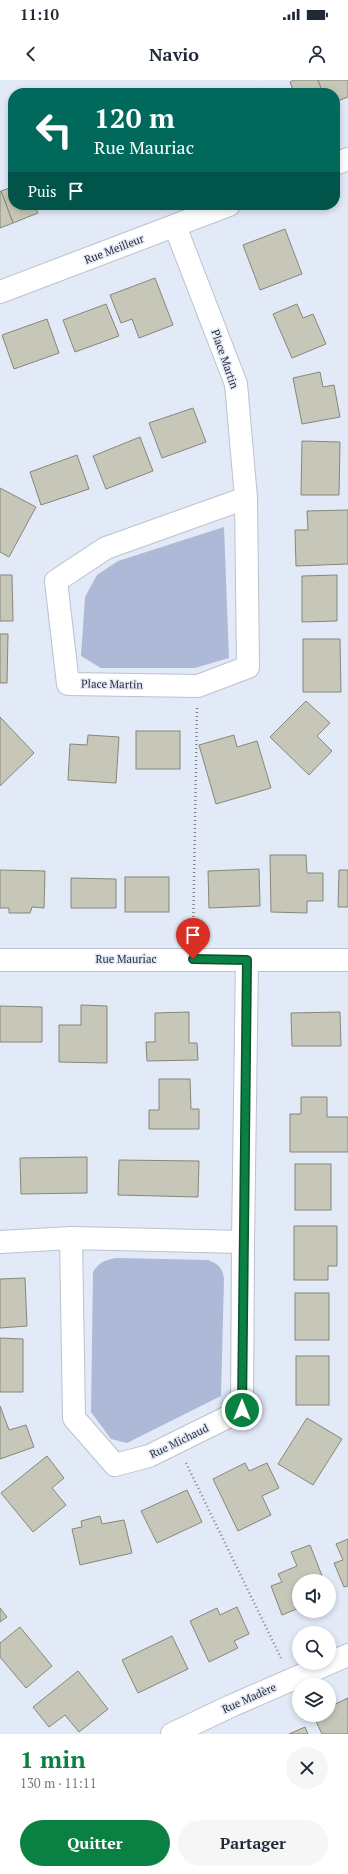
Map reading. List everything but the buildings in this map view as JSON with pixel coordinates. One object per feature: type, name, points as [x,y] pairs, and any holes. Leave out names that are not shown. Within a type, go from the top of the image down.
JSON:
[{"type":"street","name":"Rue Meilleur","points":[[0,292],[216,210]]},
{"type":"street","name":"Place Martin","points":[[175,226],[236,384],[246,498],[248,666],[198,686],[68,684],[56,581],[106,548],[246,498]]},
{"type":"street","name":"Rue Mauriac","points":[[0,960],[348,960]]},
{"type":"street","name":"Rue Michaud","points":[[71,1238],[74,1418],[115,1465],[149,1456],[242,1410],[247,960]]},
{"type":"street","points":[[0,1242],[71,1238],[243,1242]]},
{"type":"street","name":"Rue Madère","points":[[296,1678],[348,1655]]},
{"type":"street","name":"Rue Madère","points":[[172,1734],[231,1706],[292,1680]]},
{"type":"path","points":[[193,959],[198,686]]},
{"type":"path","points":[[177,1443],[292,1680]]},
{"type":"shaded area","points":[[224,527],[229,658],[195,668],[101,668],[81,656],[85,597],[97,575],[118,561]]},
{"type":"shaded area","points":[[116,1258],[208,1260],[219,1266],[224,1278],[221,1396],[127,1443],[111,1439],[91,1412],[93,1272],[103,1262]]},
{"type":"route","points":[[193,959],[247,960],[242,1410]]}]
